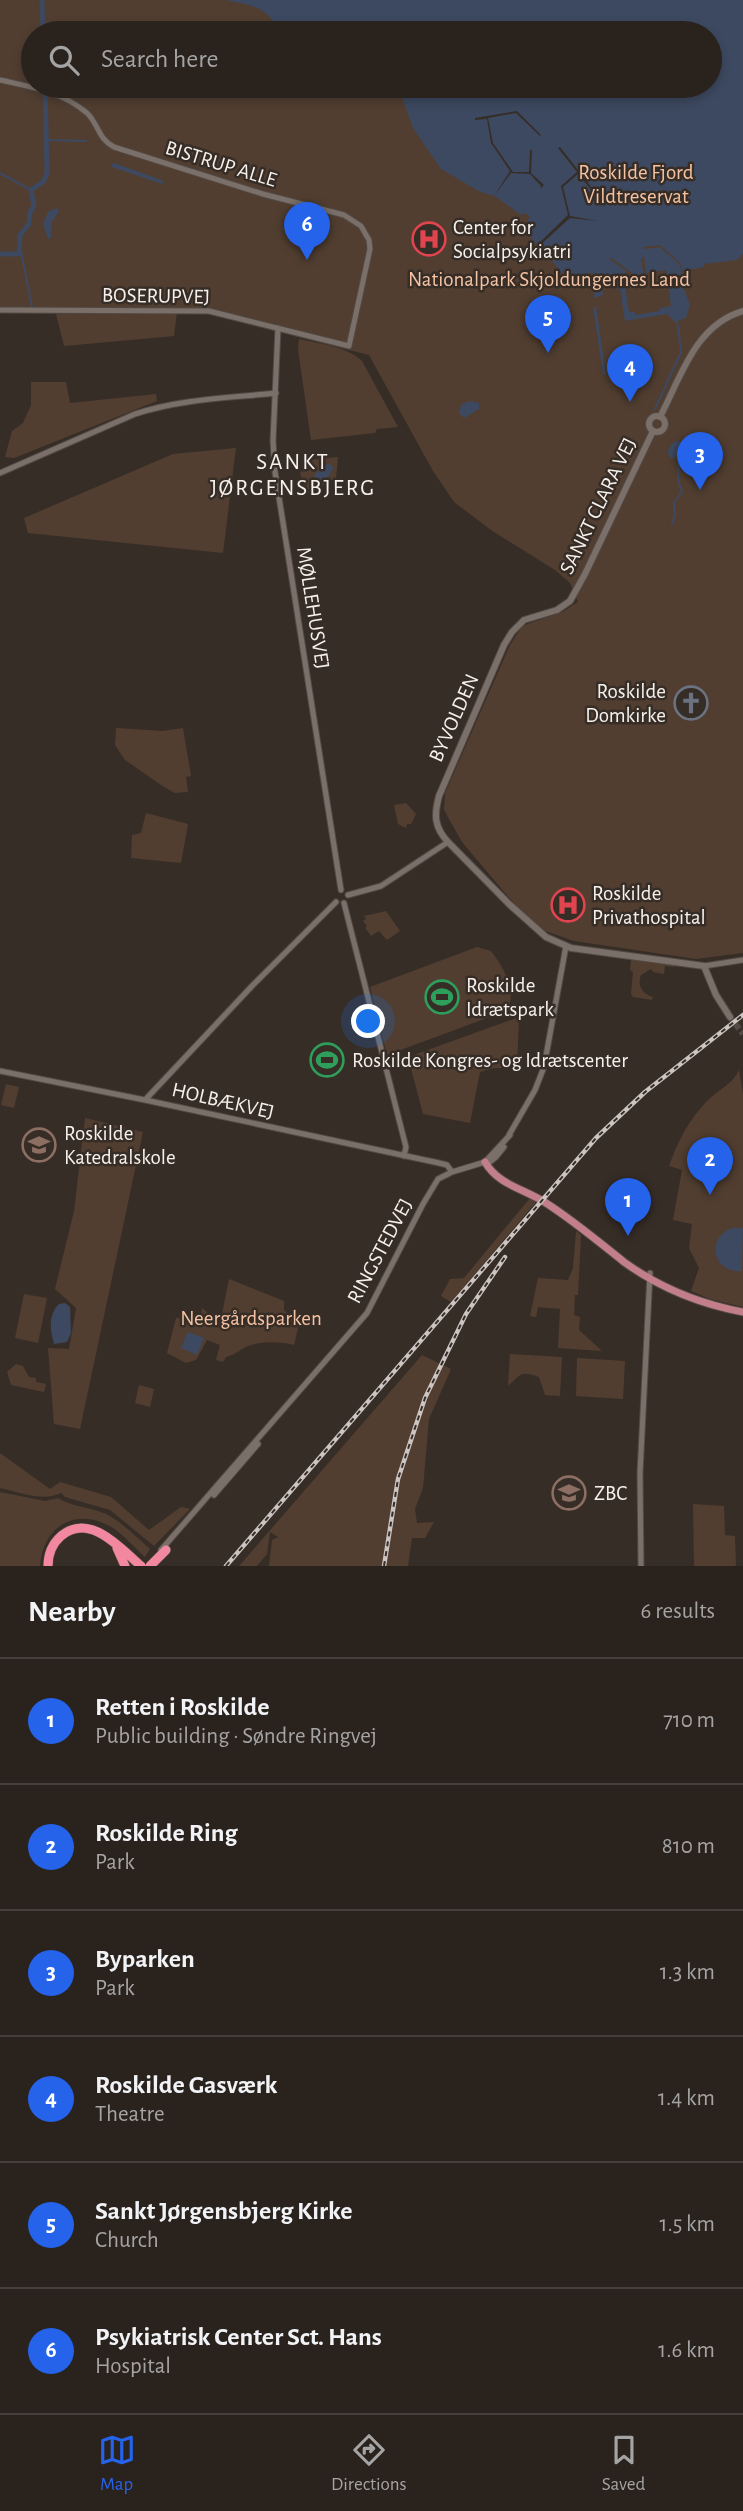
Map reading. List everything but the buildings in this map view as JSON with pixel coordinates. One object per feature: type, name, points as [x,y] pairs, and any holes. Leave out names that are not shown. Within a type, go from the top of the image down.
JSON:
[{"type":"highway","points":[[48,1566],[54,1543],[68,1531],[86,1528],[95,1530],[112,1541],[141,1566]]},
{"type":"highway","points":[[112,1541],[125,1566]]},
{"type":"highway","points":[[150,1566],[166,1550]]},
{"type":"main road","name":"SANKT CLARA VEJ","points":[[574,595],[653,431],[649,427],[650,420],[656,416],[660,417],[697,343],[715,324],[743,311]]},
{"type":"main road","name":"BYVOLDEN","points":[[449,841],[436,825],[436,805],[504,645],[524,620],[563,607],[574,595]]},
{"type":"main road","points":[[449,841],[539,933],[566,946],[704,966],[716,995],[730,1017]]},
{"type":"main road","points":[[486,1163],[497,1177],[536,1196],[611,1251],[649,1275],[696,1299],[743,1312]]},
{"type":"street","name":"BISTRUP ALLE","points":[[0,80],[21,84]]},
{"type":"street","name":"BISTRUP ALLE","points":[[62,98],[88,114],[103,139],[114,147],[354,220],[366,234],[370,249],[349,346]]},
{"type":"street","name":"BOSERUPVEJ","points":[[0,310],[218,312],[349,346]]},
{"type":"street","name":"MØLLEHUSVEJ","points":[[278,328],[275,477],[341,890]]},
{"type":"street","points":[[0,473],[156,407],[276,393]]},
{"type":"street","points":[[348,895],[381,886],[449,841]]},
{"type":"street","points":[[336,902],[335,894],[341,890],[348,895]]},
{"type":"street","points":[[348,895],[344,903],[406,1147],[404,1156]]},
{"type":"street","points":[[336,902],[344,903]]},
{"type":"street","points":[[145,1100],[252,986],[336,902]]},
{"type":"street","points":[[486,1163],[500,1153],[535,1090],[544,1066],[566,946]]},
{"type":"street","points":[[704,966],[743,960]]},
{"type":"street","name":"HOLBÆKVEJ","points":[[0,1071],[439,1163],[447,1165],[450,1173]]},
{"type":"street","name":"RINGSTEDVEJ","points":[[166,1550],[367,1313],[434,1185],[450,1173],[486,1163]]},
{"type":"street","points":[[641,1566],[640,1473],[649,1275]]},
{"type":"street","name":"RINGSTEDVEJ","points":[[150,1566],[241,1457],[271,1426]]},
{"type":"green space","name":"Nationalpark Skjoldungernes Land","points":[[0,0],[743,0],[743,953],[696,959],[574,941],[534,927],[462,842],[444,810],[445,793],[510,645],[522,626],[562,612],[578,602],[570,583],[454,502],[433,471],[369,355],[199,312],[177,312],[174,336],[64,346],[56,314],[169,313],[0,311]]},
{"type":"green space","points":[[299,339],[341,349],[362,361],[398,427],[377,429],[375,433],[311,440],[298,349]]},
{"type":"green space","points":[[31,382],[66,382],[70,403],[156,394],[157,401],[14,458],[5,457],[12,431],[23,423],[31,405]]},
{"type":"green space","points":[[236,448],[223,553],[28,533],[24,518],[173,454]]},
{"type":"green space","points":[[338,457],[336,478],[305,495],[300,472],[310,470],[309,460]]},
{"type":"green space","points":[[116,728],[163,731],[183,728],[191,776],[186,777],[188,792],[175,793],[125,760],[115,745]]},
{"type":"green space","points":[[406,803],[416,814],[406,828],[398,824],[394,805]]},
{"type":"green space","points":[[146,813],[188,824],[181,863],[131,858],[132,835],[141,833]]},
{"type":"green space","points":[[386,911],[400,931],[387,940],[379,931],[371,936],[365,928],[367,926],[363,921],[366,919],[364,916]]},
{"type":"green space","name":"Roskilde Idrætspark","points":[[477,947],[491,951],[508,980],[511,996],[506,1011],[387,1055],[370,987]]},
{"type":"green space","points":[[631,959],[676,964],[675,967],[665,966],[664,974],[651,969],[641,975],[641,989],[653,997],[652,1000],[633,997],[631,994]]},
{"type":"green space","name":"Roskilde Idrætspark","points":[[519,1017],[517,1068],[494,1068],[480,1072],[470,1123],[423,1114],[408,1057]]},
{"type":"green space","points":[[739,1070],[743,1094],[743,1307],[691,1291],[699,1268],[689,1248],[692,1224],[673,1220],[682,1170],[669,1166],[680,1139],[695,1115]]},
{"type":"green space","points":[[6,1084],[19,1087],[14,1108],[1,1105]]},
{"type":"green space","points":[[85,1118],[143,1132],[80,1429],[54,1424],[48,1348],[69,1349],[76,1308],[55,1289],[74,1211]]},
{"type":"green space","points":[[530,1198],[537,1201],[451,1302],[441,1296],[450,1279],[464,1278]]},
{"type":"green space","points":[[576,1231],[581,1235],[578,1295],[575,1295],[574,1315],[580,1317],[579,1330],[602,1351],[558,1348],[560,1309],[538,1307],[536,1317],[530,1316],[538,1278],[568,1280],[573,1268]]},
{"type":"green space","name":"Neergårdsparken","points":[[229,1279],[284,1301],[284,1310],[299,1324],[294,1345],[274,1342],[253,1344],[226,1357],[223,1362],[216,1360],[220,1345],[207,1340],[196,1360],[186,1363],[167,1353],[176,1318],[203,1317],[202,1308],[208,1313],[208,1317],[222,1314]]},
{"type":"green space","points":[[24,1294],[47,1298],[38,1343],[15,1338]]},
{"type":"green space","points":[[510,1354],[562,1357],[560,1396],[545,1395],[539,1377],[528,1374],[521,1375],[508,1386]]},
{"type":"green space","points":[[422,1355],[451,1369],[429,1419],[423,1488],[415,1509],[417,1523],[434,1522],[425,1538],[412,1538],[408,1566],[269,1566],[272,1540],[278,1537],[270,1532],[267,1554],[257,1566],[239,1566]]},
{"type":"green space","points":[[577,1358],[625,1361],[623,1399],[576,1396]]},
{"type":"green space","points":[[16,1364],[23,1366],[29,1377],[36,1378],[36,1382],[46,1384],[44,1392],[11,1385],[7,1372]]},
{"type":"green space","points":[[139,1385],[154,1389],[150,1407],[135,1403]]},
{"type":"green space","points":[[0,1453],[50,1489],[60,1482],[111,1497],[149,1530],[181,1507],[190,1509],[154,1546],[110,1510],[65,1497],[61,1493],[47,1497],[0,1488]]},
{"type":"green space","points":[[0,1492],[45,1501],[58,1498],[106,1514],[150,1549],[145,1557],[113,1528],[87,1519],[75,1520],[64,1523],[55,1530],[43,1552],[40,1566],[0,1566]]},
{"type":"green space","points":[[693,1504],[724,1506],[725,1535],[735,1536],[736,1566],[694,1566]]},
{"type":"water","name":"Roskilde Fjord Vildtreservat","points":[[226,0],[743,0],[743,254],[737,260],[704,264],[704,267],[682,271],[681,264],[660,245],[643,247],[660,247],[680,265],[690,305],[686,318],[678,321],[678,325],[667,314],[625,321],[620,289],[602,287],[603,295],[594,298],[596,274],[566,277],[525,231],[530,226],[527,221],[530,217],[526,213],[521,215],[495,196],[480,192],[441,169],[413,128],[402,98],[722,98],[722,21],[272,21],[265,12]],"holes":[[[644,256],[646,273],[666,270],[671,306],[660,308],[660,311],[635,315],[635,312],[629,312],[626,271],[609,259],[639,278],[644,277],[641,259]]]},
{"type":"water","points":[[114,163],[164,182],[162,184],[112,167]]},
{"type":"water","points":[[57,208],[59,211],[52,222],[51,238],[48,239],[43,224],[48,212]]},
{"type":"water","points":[[593,307],[596,307],[606,374],[603,375]]},
{"type":"water","points":[[469,401],[479,403],[479,409],[464,418],[459,413],[461,405]]},
{"type":"water","points":[[679,441],[683,446],[681,454],[671,459],[668,454],[670,447]]},
{"type":"water","points":[[327,464],[332,465],[333,469],[322,485],[313,489],[315,474]]},
{"type":"water","points":[[732,1228],[743,1228],[742,1271],[724,1267],[716,1254],[718,1239]]},
{"type":"water","points":[[65,1303],[70,1307],[71,1333],[67,1342],[54,1344],[52,1318],[55,1308]]},
{"type":"water","points":[[188,1332],[204,1338],[197,1355],[181,1348]]},
{"type":"pier","points":[[517,111],[541,135],[516,113],[488,118],[493,143],[513,172],[529,172],[532,150],[531,173],[544,185],[540,189],[541,186],[530,174],[511,173],[494,196],[510,171],[491,143],[487,119],[475,118]]},
{"type":"pier","points":[[560,147],[599,197],[578,174],[563,187],[570,216],[598,221],[570,218],[538,247],[568,215],[561,186],[577,172],[558,148]]},
{"type":"waterway","points":[[42,0],[43,21]]},
{"type":"waterway","points":[[0,254],[19,254],[20,235],[29,224],[30,212],[34,206],[31,190],[43,182],[47,173],[45,98]]},
{"type":"waterway","points":[[47,140],[86,141]]},
{"type":"waterway","points":[[0,173],[31,190]]},
{"type":"waterway","points":[[21,251],[32,307]]},
{"type":"waterway","points":[[655,409],[681,352],[678,325]]},
{"type":"waterway","points":[[672,524],[675,515],[674,502],[682,492],[678,480],[679,459]]},
{"type":"tunnel","points":[[730,1017],[743,1034]]},
{"type":"railway","points":[[226,1566],[596,1138],[645,1092],[743,1015]]},
{"type":"railway","points":[[384,1566],[398,1479],[425,1398],[466,1314],[505,1257]]},
{"type":"place","name":"Center for Socialpsykiatri","points":[[429,239]]},
{"type":"place","name":"Psykiatrisk Center Sct. Hans","points":[[307,260]]},
{"type":"place","name":"Sankt Jørgensbjerg Kirke","points":[[548,353]]},
{"type":"place","name":"Roskilde Gasværk","points":[[630,402]]},
{"type":"place","name":"Byparken","points":[[700,490]]},
{"type":"place","name":"Roskilde Domkirke","points":[[691,703]]},
{"type":"place","name":"Roskilde Privathospital","points":[[568,905]]},
{"type":"place","name":"Roskilde Idrætspark","points":[[442,997]]},
{"type":"place","name":"Roskilde Kongres- og Idrætscenter","points":[[327,1060]]},
{"type":"place","name":"Roskilde Katedralskole","points":[[39,1145]]},
{"type":"place","name":"Roskilde Ring","points":[[710,1195]]},
{"type":"place","name":"Retten i Roskilde","points":[[628,1236]]},
{"type":"place","name":"ZBC","points":[[569,1493]]},
{"type":"district","name":"SANKT JØRGENSBJERG","points":[[293,475]]}]
